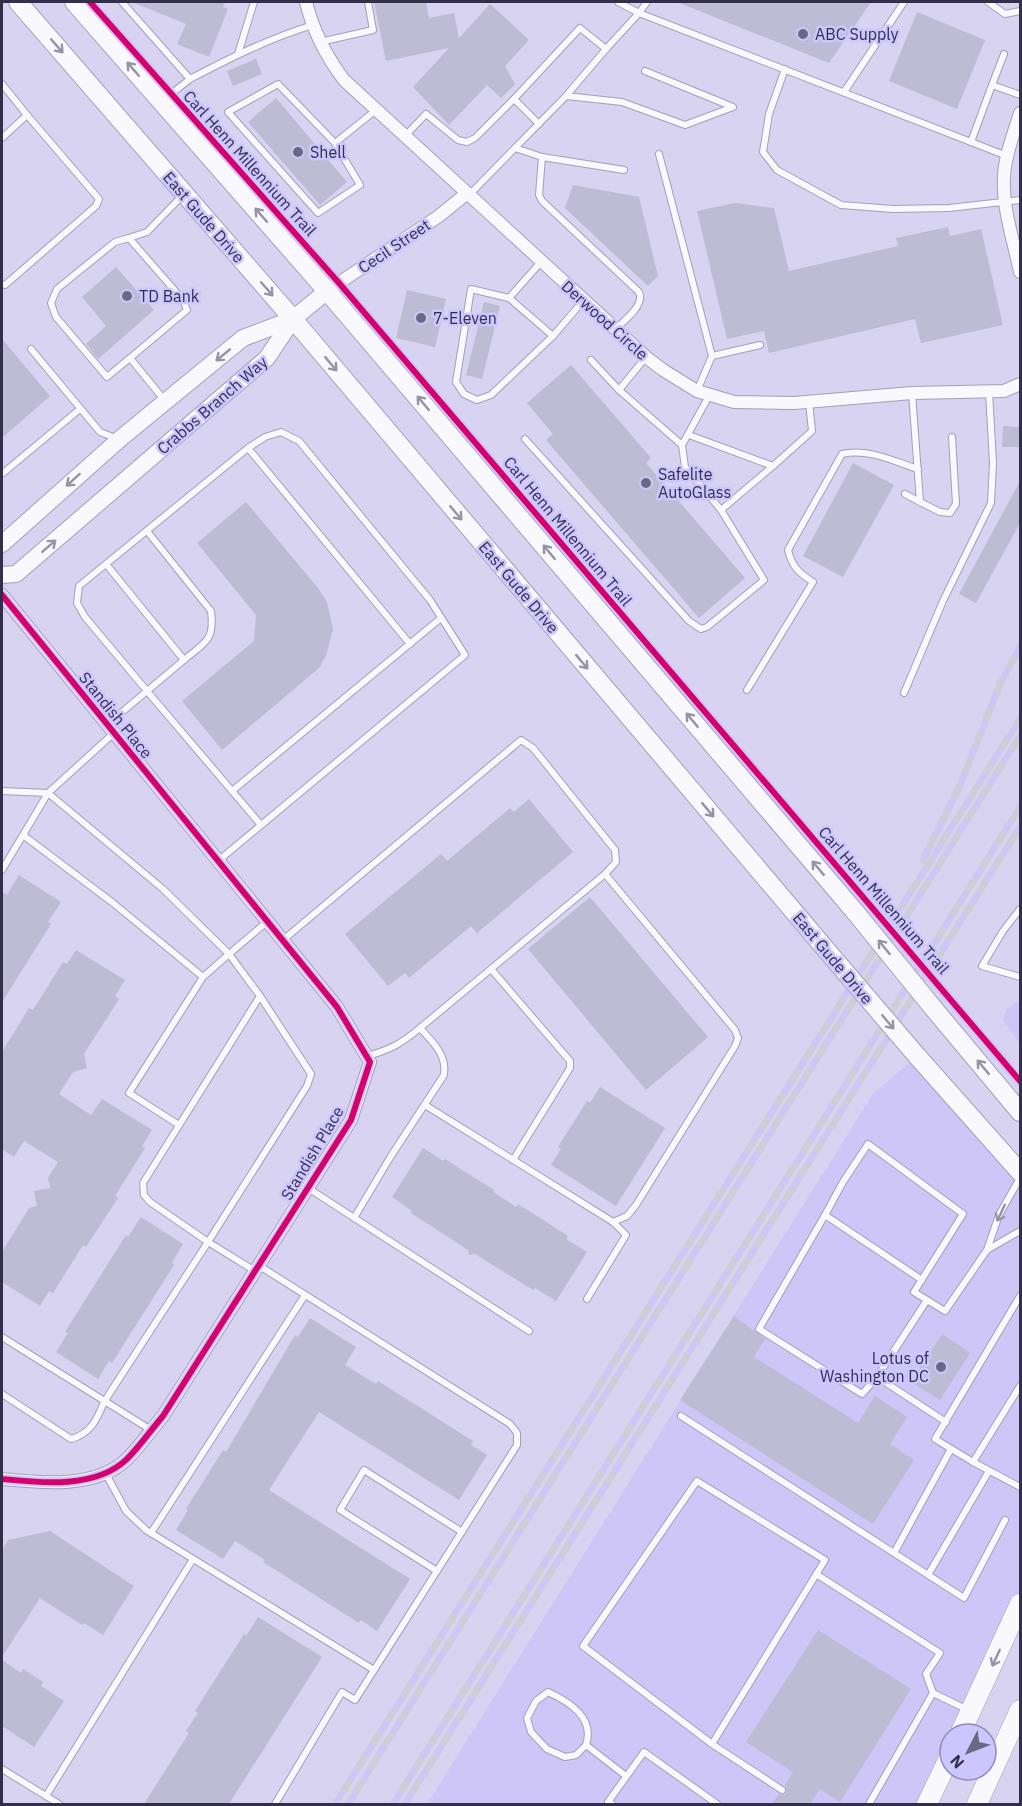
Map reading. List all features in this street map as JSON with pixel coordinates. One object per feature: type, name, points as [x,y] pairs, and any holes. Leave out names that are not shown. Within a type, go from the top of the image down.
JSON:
[{"type":"main road","name":"East Gude Drive","points":[[18,2],[293,319],[917,1056],[1020,1172]]},
{"type":"main road","points":[[74,2],[327,291],[856,913],[1020,1112]]},
{"type":"main road","points":[[966,1722],[1020,1605]]},
{"type":"main road","points":[[977,1804],[1020,1710]]},
{"type":"main road","points":[[927,1804],[938,1781]]},
{"type":"street","name":"Derwood Circle","points":[[306,2],[327,58],[344,80],[615,330],[663,370],[703,393],[734,402],[809,402],[912,393],[1004,391],[1020,384]]},
{"type":"street","points":[[1020,113],[1016,140],[1008,156],[1004,176],[1006,202],[1020,272]]},
{"type":"street","name":"Cecil Street","points":[[293,319],[327,291],[467,195]]},
{"type":"street","name":"Crabbs Branch Way","points":[[2,544],[119,440],[243,338],[293,319]]},
{"type":"street","name":"Crabbs Branch Way","points":[[2,575],[16,574],[267,358],[293,319]]},
{"type":"street","name":"Standish Place","points":[[2,595],[338,1007],[370,1062],[351,1120],[163,1416],[126,1460],[106,1473],[74,1481],[29,1482],[2,1479]]},
{"type":"lane","points":[[122,2],[190,79]]},
{"type":"lane","points":[[238,54],[254,2]]},
{"type":"lane","points":[[320,42],[373,30],[368,2]]},
{"type":"lane","points":[[618,2],[639,13],[1008,156]]},
{"type":"lane","points":[[467,195],[566,96],[646,2]]},
{"type":"lane","points":[[844,92],[904,2]]},
{"type":"lane","points":[[988,2],[1005,14],[1020,11]]},
{"type":"lane","points":[[162,102],[190,79],[238,54],[313,25]]},
{"type":"lane","points":[[405,137],[426,114],[458,140],[467,142],[475,138],[580,28],[606,49]]},
{"type":"lane","points":[[971,142],[1004,54]]},
{"type":"lane","points":[[785,69],[769,114],[763,152],[777,170],[841,205],[893,209],[949,208],[1020,200]]},
{"type":"lane","points":[[566,96],[622,102],[685,125],[733,107],[645,71]]},
{"type":"lane","points":[[2,84],[99,199],[96,206],[4,285],[2,284]]},
{"type":"lane","points":[[278,84],[335,142],[360,185],[318,213],[228,112],[278,84]]},
{"type":"lane","points":[[992,85],[1020,95]]},
{"type":"lane","points":[[514,99],[539,124]]},
{"type":"lane","points":[[335,142],[376,110]]},
{"type":"lane","points":[[2,138],[27,115]]},
{"type":"lane","points":[[515,148],[542,157],[624,170]]},
{"type":"lane","points":[[659,154],[712,356],[689,435],[682,445]]},
{"type":"lane","points":[[542,157],[539,195],[542,201],[639,292],[640,304],[615,330]]},
{"type":"lane","points":[[129,238],[183,300],[187,310],[107,377],[56,317],[51,303],[57,289],[106,248],[115,242],[147,232],[184,194]]},
{"type":"lane","points":[[509,298],[541,262]]},
{"type":"lane","points":[[553,336],[509,298],[471,289],[456,382],[464,394],[477,400],[491,395],[553,336],[583,301]]},
{"type":"lane","points":[[712,356],[760,345]]},
{"type":"lane","points":[[32,350],[99,432],[119,440]]},
{"type":"lane","points":[[619,390],[646,357]]},
{"type":"lane","points":[[130,358],[166,401]]},
{"type":"lane","points":[[525,439],[689,621],[701,628],[707,627],[764,580],[721,510],[685,467],[682,445],[619,390],[591,360]]},
{"type":"lane","points":[[904,693],[943,602],[991,503],[993,463],[989,391]]},
{"type":"lane","points":[[912,393],[920,502]]},
{"type":"lane","points":[[721,510],[812,431],[809,402]]},
{"type":"lane","points":[[2,474],[80,409]]},
{"type":"lane","points":[[218,862],[465,655],[430,600],[299,441],[281,432],[265,437],[248,448],[79,586],[77,603],[84,617],[261,825]]},
{"type":"lane","points":[[689,435],[773,466]]},
{"type":"lane","points":[[905,494],[940,512],[950,513],[956,504],[952,437]]},
{"type":"lane","points":[[248,448],[410,644]]},
{"type":"lane","points":[[747,690],[813,582],[796,572],[788,550],[842,454],[854,451],[866,452],[918,469]]},
{"type":"lane","points":[[2,870],[48,793],[147,691],[209,639],[213,627],[211,611],[147,531]]},
{"type":"lane","points":[[106,564],[184,660]]},
{"type":"lane","points":[[232,791],[441,618]]},
{"type":"lane","points":[[283,940],[521,740],[533,748],[615,850],[616,862],[605,874],[420,1028],[400,1044],[367,1056]]},
{"type":"lane","points":[[2,791],[48,793],[163,889],[229,954],[260,996],[311,1074],[307,1086],[104,1402],[98,1418],[84,1436],[71,1439],[2,1394]]},
{"type":"lane","points":[[23,836],[113,903],[203,977]]},
{"type":"lane","points":[[605,874],[735,1030],[738,1038],[636,1205],[627,1216],[613,1222]]},
{"type":"lane","points":[[1020,909],[1003,931],[982,966],[1020,977]]},
{"type":"lane","points":[[179,1125],[129,1093],[203,977],[268,921]]},
{"type":"lane","points":[[491,969],[570,1061],[570,1068],[513,1160]]},
{"type":"lane","points":[[260,996],[143,1183],[144,1195],[150,1202],[208,1242],[305,1295],[510,1424],[517,1433],[517,1444],[355,1700],[342,1692],[275,1804]]},
{"type":"lane","points":[[354,1218],[391,1156],[444,1076],[446,1064],[440,1052],[420,1028]]},
{"type":"lane","points":[[425,1105],[613,1222],[626,1235],[587,1299]]},
{"type":"lane","points":[[927,1300],[877,1377],[862,1394],[759,1329],[843,1182],[868,1144],[963,1214],[914,1292],[945,1311],[987,1250],[999,1215],[1020,1178]]},
{"type":"lane","points":[[308,1188],[529,1331]]},
{"type":"lane","points":[[825,1215],[922,1280]]},
{"type":"lane","points":[[987,1250],[1020,1231]]},
{"type":"lane","points":[[151,1533],[305,1295]]},
{"type":"lane","points":[[1020,1296],[935,1439],[1020,1487]]},
{"type":"lane","points":[[2,1337],[151,1430]]},
{"type":"lane","points":[[877,1377],[946,1422]]},
{"type":"lane","points":[[973,1462],[1020,1386]]},
{"type":"lane","points":[[681,1416],[964,1598],[1005,1520]]},
{"type":"lane","points":[[894,1553],[951,1449]]},
{"type":"lane","points":[[437,1571],[340,1510],[364,1470],[462,1532]]},
{"type":"lane","points":[[928,1575],[989,1471]]},
{"type":"lane","points":[[106,1473],[126,1511],[151,1533],[374,1670]]},
{"type":"lane","points":[[712,1744],[825,1560],[696,1481],[583,1646],[712,1744],[782,1790]]},
{"type":"lane","points":[[46,1796],[193,1559]]},
{"type":"lane","points":[[816,1574],[940,1653],[926,1674],[933,1693],[971,1711]]},
{"type":"lane","points":[[548,1692],[567,1701],[583,1717],[589,1735],[586,1745],[576,1755],[565,1757],[547,1749],[531,1732],[527,1718],[536,1701],[548,1692]]},
{"type":"lane","points":[[869,1804],[933,1693]]},
{"type":"lane","points":[[586,1745],[626,1776]]},
{"type":"lane","points":[[612,1804],[608,1802],[644,1752],[717,1804]]},
{"type":"lane","points":[[2,1768],[59,1804]]},
{"type":"shaded area","points":[[1020,1000],[1020,1044],[1003,1020],[1007,1009]]},
{"type":"shaded area","points":[[917,1056],[1020,1172],[1020,1604],[966,1722],[938,1722],[938,1781],[927,1804],[427,1804],[873,1094]]},
{"type":"building","points":[[132,2],[225,2],[223,7],[228,9],[209,57],[177,44],[186,24]]},
{"type":"building","points":[[374,2],[426,2],[429,18],[454,13],[459,38],[490,4],[529,40],[505,66],[515,84],[501,98],[487,85],[449,125],[413,87],[449,48],[386,61]]},
{"type":"building","name":"ABC Supply","points":[[677,2],[871,2],[829,63]]},
{"type":"building","points":[[917,12],[985,40],[957,109],[889,81]]},
{"type":"building","points":[[256,59],[262,74],[233,86],[227,71]]},
{"type":"building","name":"Shell","points":[[276,98],[347,182],[320,205],[248,122]]},
{"type":"building","points":[[573,185],[639,197],[658,276],[648,286],[565,208]]},
{"type":"building","points":[[735,203],[774,208],[789,271],[898,246],[896,238],[948,227],[950,236],[981,229],[1003,325],[921,343],[915,319],[769,353],[764,331],[727,339],[697,211]]},
{"type":"building","points":[[116,267],[154,310],[98,359],[86,344],[106,326],[82,297]]},
{"type":"building","name":"7-Eleven","points":[[407,290],[446,299],[435,347],[396,338]]},
{"type":"building","name":"7-Eleven","points":[[484,302],[500,306],[482,379],[466,375]]},
{"type":"building","points":[[2,339],[50,396],[2,438]]},
{"type":"building","points":[[571,365],[651,458],[646,463],[745,578],[699,618],[546,440],[553,434],[527,403]]},
{"type":"building","points":[[1003,426],[1020,427],[1020,447],[1002,447]]},
{"type":"building","points":[[853,463],[894,485],[843,577],[803,556]]},
{"type":"building","points":[[1020,481],[1020,523],[976,603],[959,594]]},
{"type":"building","points":[[246,502],[318,588],[327,602],[333,629],[326,656],[319,668],[222,750],[182,701],[254,641],[256,615],[197,543]]},
{"type":"building","points":[[529,799],[573,852],[477,933],[471,926],[409,978],[405,973],[388,986],[345,934],[441,854],[447,861],[510,808],[514,812]]},
{"type":"building","points":[[19,875],[61,902],[48,922],[51,924],[2,1002],[2,892],[7,895]]},
{"type":"building","points":[[590,897],[708,1037],[646,1090],[528,949]]},
{"type":"building","points":[[76,950],[125,980],[115,996],[119,999],[84,1054],[87,1068],[73,1072],[59,1094],[91,1115],[102,1099],[152,1130],[142,1146],[145,1148],[115,1196],[118,1198],[86,1247],[83,1245],[53,1293],[49,1291],[40,1306],[2,1282],[2,1252],[29,1208],[37,1206],[34,1191],[50,1188],[48,1178],[58,1162],[24,1141],[14,1157],[2,1149],[2,1052],[29,1008],[33,1010],[63,962],[67,964]]},
{"type":"building","points":[[600,1087],[665,1128],[616,1206],[551,1165],[561,1149],[558,1147],[587,1101],[590,1103]]},
{"type":"building","points":[[423,1148],[494,1190],[493,1192],[516,1207],[518,1204],[568,1236],[566,1239],[587,1252],[556,1301],[535,1288],[533,1290],[475,1254],[469,1255],[468,1250],[411,1213],[412,1211],[392,1197]]},
{"type":"building","points":[[141,1217],[183,1244],[172,1263],[174,1265],[112,1363],[109,1361],[98,1379],[56,1352],[68,1333],[65,1332],[126,1235],[128,1237]]},
{"type":"building","points":[[734,1316],[765,1339],[754,1357],[858,1423],[875,1396],[907,1417],[890,1444],[914,1460],[873,1524],[680,1400]]},
{"type":"building","points":[[310,1318],[356,1347],[345,1365],[376,1384],[378,1381],[473,1441],[471,1445],[487,1455],[459,1500],[319,1412],[269,1490],[410,1579],[377,1631],[361,1620],[359,1623],[263,1562],[265,1560],[235,1541],[223,1559],[176,1530],[188,1510],[186,1509],[223,1450],[226,1452],[295,1335],[298,1337]]},
{"type":"building","name":"Lotus of Washington DC","points":[[942,1334],[970,1353],[940,1400],[911,1382]]},
{"type":"building","points":[[50,1531],[134,1586],[103,1635],[84,1623],[82,1625],[40,1598],[2,1657],[2,1550],[8,1540]]},
{"type":"building","points":[[258,1617],[322,1657],[229,1804],[144,1804],[189,1733],[186,1731],[198,1713],[195,1711],[244,1634],[246,1636]]},
{"type":"building","points":[[818,1630],[911,1689],[840,1802],[820,1789],[810,1804],[772,1804],[779,1794],[784,1795],[787,1792],[785,1785],[793,1772],[746,1742]]},
{"type":"building","points":[[2,1660],[21,1673],[23,1669],[43,1682],[41,1686],[64,1701],[34,1747],[2,1726]]},
{"type":"railway","points":[[923,860],[959,788],[1001,682],[1020,647]]},
{"type":"railway","points":[[335,1804],[1020,719]]},
{"type":"railway","points":[[348,1804],[1020,736]]},
{"type":"railway","points":[[393,1804],[1020,807]]},
{"type":"railway","points":[[405,1804],[1020,827]]},
{"type":"cycle path","name":"Carl Henn Millennium Trail","points":[[90,2],[339,283],[1020,1081]]},
{"type":"cycle path","points":[[2,595],[337,1007],[370,1062],[351,1120],[163,1416],[136,1449],[114,1469],[84,1480],[34,1482],[2,1479]]},
{"type":"place","name":"ABC Supply","points":[[803,34]]},
{"type":"place","name":"Shell","points":[[298,152]]},
{"type":"place","name":"TD Bank","points":[[127,296]]},
{"type":"place","name":"7-Eleven","points":[[421,318]]},
{"type":"place","name":"Safelite AutoGlass","points":[[646,483]]},
{"type":"place","name":"Lotus of Washington DC","points":[[941,1367]]}]
